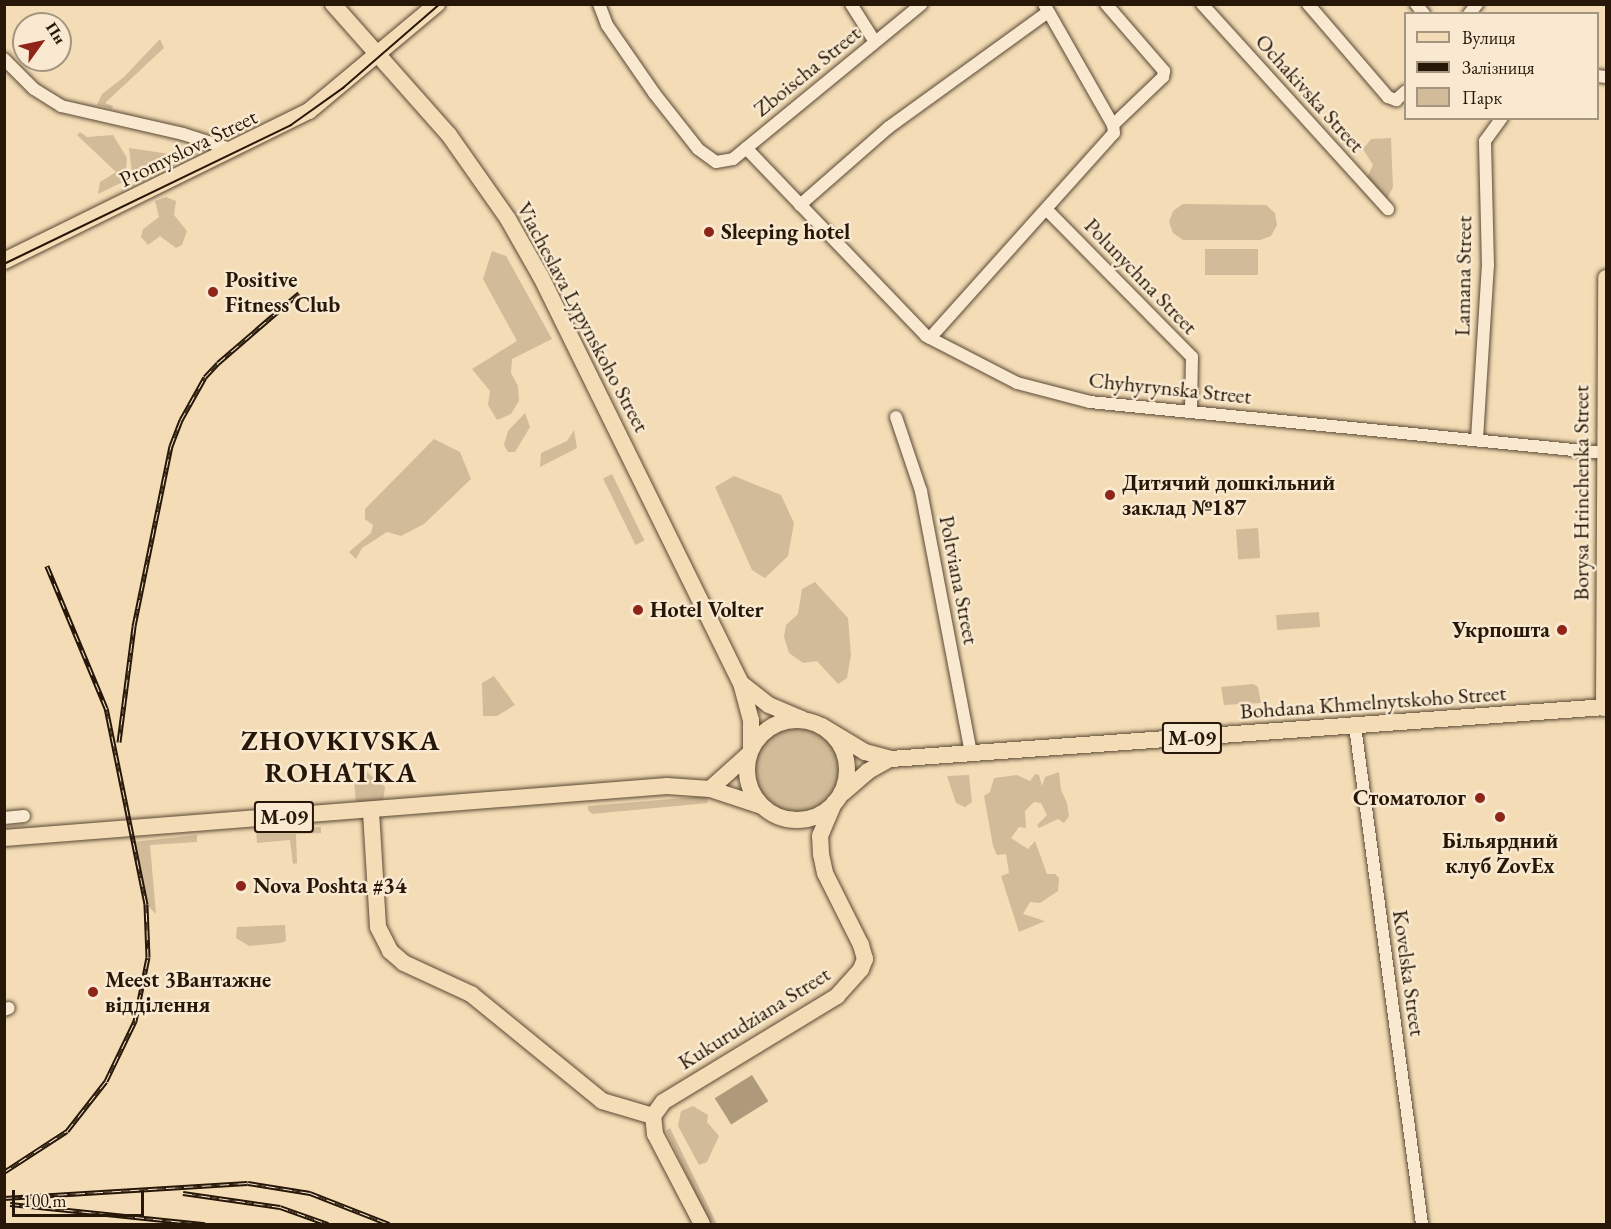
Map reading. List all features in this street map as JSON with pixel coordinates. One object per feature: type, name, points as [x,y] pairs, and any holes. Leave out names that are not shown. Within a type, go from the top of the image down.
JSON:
[{"type":"main road","name":"Viacheslava Lypynskoho Street","points":[[333,4],[380,55],[473,166],[541,277],[741,683],[751,720],[750,751]]},
{"type":"main road","name":"Promyslova Street","points":[[4,261],[309,111],[380,55],[437,4]]},
{"type":"main road","name":"Borysa Hrinchenka Street","points":[[1605,707],[1606,278]]},
{"type":"main road","name":"Viacheslava Lypynskoho Street","points":[[741,683],[769,705],[806,720]]},
{"type":"main road","name":"Bohdana Khmelnytskoho Street","points":[[822,726],[865,752],[890,759],[1605,707]]},
{"type":"main road","name":"М-09","points":[[710,789],[774,725],[806,720],[822,726]]},
{"type":"main road","points":[[822,726],[838,742],[846,764],[836,800]]},
{"type":"main road","points":[[750,751],[747,776],[762,806]]},
{"type":"main road","name":"Bohdana Khmelnytskoho Street","points":[[836,800],[868,771],[890,759]]},
{"type":"main road","name":"М-09","points":[[4,838],[371,812],[667,786],[710,789],[762,806],[778,816],[802,819],[836,800]]},
{"type":"main road","name":"Kukurudziana Street","points":[[652,1116],[663,1102],[837,996],[861,969],[865,958],[861,945],[825,873],[821,854],[820,836],[836,800]]},
{"type":"main road","points":[[371,812],[378,927],[390,951],[404,963],[471,994],[593,1095],[652,1116],[655,1134],[702,1224]]},
{"type":"street","name":"Zboischa Street","points":[[600,4],[607,25],[654,93],[698,149],[716,162],[733,159],[914,7]]},
{"type":"street","points":[[851,4],[875,42]]},
{"type":"street","points":[[1106,4],[1164,71],[1163,77],[1113,125]]},
{"type":"street","name":"Ochakivska Street","points":[[1202,4],[1388,209]]},
{"type":"street","points":[[1308,4],[1388,97],[1396,100],[1404,93]]},
{"type":"street","points":[[800,205],[889,127],[1046,8],[1113,125],[1114,133],[1048,211],[930,338]]},
{"type":"street","points":[[4,59],[34,89],[61,106],[183,134],[233,150]]},
{"type":"street","name":"Lamana Street","points":[[1477,440],[1488,266],[1485,141],[1501,120]]},
{"type":"street","name":"Chyhyrynska Street","points":[[746,148],[930,338],[1017,383],[1090,402],[1604,453]]},
{"type":"street","name":"Polunychna Street","points":[[1048,211],[1192,357],[1191,411]]},
{"type":"street","name":"Poltviana Street","points":[[896,417],[921,491],[971,753]]},
{"type":"street","name":"Kovelska Street","points":[[1355,726],[1422,1224]]},
{"type":"street","points":[[4,818],[24,816]]},
{"type":"green space","points":[[160,39],[164,48],[105,103],[113,106],[112,109],[97,105],[102,94],[124,77]]},
{"type":"green space","points":[[80,132],[87,137],[113,135],[127,158],[125,181],[98,194],[100,182],[116,172],[77,135]]},
{"type":"green space","points":[[1391,138],[1393,187],[1386,201],[1366,179],[1373,165],[1363,149],[1371,139]]},
{"type":"green space","points":[[129,148],[183,156],[133,181]]},
{"type":"green space","points":[[166,197],[176,201],[174,215],[187,231],[182,245],[176,248],[160,236],[148,245],[141,237],[143,229],[159,217],[155,201]]},
{"type":"green space","points":[[1183,204],[1266,205],[1275,213],[1277,225],[1271,236],[1260,240],[1183,240],[1173,233],[1169,222],[1173,211]]},
{"type":"green space","points":[[1205,249],[1258,249],[1258,275],[1205,275]]},
{"type":"green space","points":[[492,251],[506,256],[552,339],[512,359],[511,373],[518,386],[519,401],[511,414],[497,420],[488,405],[490,391],[472,369],[517,341],[483,279]]},
{"type":"green space","points":[[525,413],[530,427],[515,452],[508,452],[504,445],[508,431]]},
{"type":"green space","points":[[574,430],[577,448],[540,467],[541,453],[567,441]]},
{"type":"green space","points":[[434,439],[460,452],[471,479],[424,524],[401,536],[387,532],[362,548],[356,559],[349,552],[371,533],[373,525],[365,519],[365,509]]},
{"type":"green space","points":[[612,474],[644,541],[635,545],[603,478]]},
{"type":"green space","points":[[734,476],[781,495],[794,523],[788,556],[765,578],[752,570],[715,487]]},
{"type":"green space","points":[[1258,528],[1260,558],[1238,559],[1236,530]]},
{"type":"green space","points":[[815,582],[848,618],[851,655],[847,678],[838,684],[817,661],[803,663],[789,653],[784,637],[786,625],[798,614],[802,589]]},
{"type":"green space","points":[[1319,612],[1320,627],[1277,630],[1276,615]]},
{"type":"green space","points":[[494,676],[515,705],[497,716],[483,716],[482,683]]},
{"type":"green space","points":[[1253,684],[1258,687],[1261,703],[1224,705],[1221,687]]},
{"type":"green space","points":[[796,726],[820,733],[832,745],[839,769],[832,793],[820,805],[796,812],[772,805],[760,793],[753,769],[760,745],[772,733]]},
{"type":"green space","points":[[367,772],[385,787],[383,801],[356,803],[354,780]]},
{"type":"green space","points":[[1059,772],[1061,790],[1067,803],[1069,816],[1064,823],[1058,819],[1039,828],[1037,825],[1047,815],[1041,803],[1034,802],[1025,811],[1026,828],[1019,827],[1011,838],[1028,849],[1035,841],[1047,874],[1055,874],[1059,878],[1058,891],[1040,903],[1030,902],[1023,914],[1045,921],[1019,932],[1001,876],[1009,873],[1006,854],[997,855],[993,846],[984,796],[990,792],[994,778],[1017,775],[1030,781],[1035,774],[1039,775],[1042,786],[1045,777]]},
{"type":"green space","points":[[969,775],[972,802],[965,807],[956,803],[947,776]]},
{"type":"green space","points":[[707,796],[708,803],[592,814],[588,810],[588,806]]},
{"type":"green space","points":[[321,827],[321,833],[296,834],[297,863],[293,864],[290,840],[257,843],[256,829]]},
{"type":"green space","points":[[197,835],[197,842],[150,845],[156,914],[146,904],[132,842]]},
{"type":"green space","points":[[285,925],[286,941],[280,943],[249,946],[236,938],[237,927]]},
{"type":"green space","points":[[693,1106],[708,1115],[707,1122],[719,1136],[707,1162],[699,1165],[678,1126],[681,1111]]},
{"type":"green space","points":[[670,1128],[717,1224],[710,1224],[666,1131]]},
{"type":"shaded area","points":[[752,1075],[768,1101],[731,1125],[715,1098]]},
{"type":"tram line","points":[[4,264],[291,125],[343,88],[440,4]]},
{"type":"railway","points":[[119,742],[134,626],[171,446],[181,420],[205,377],[218,363],[299,293]]},
{"type":"railway","points":[[4,1172],[67,1131],[106,1081],[135,1021],[148,957],[146,904],[106,708],[47,566]]},
{"type":"railway","points":[[4,1198],[248,1183],[310,1193],[389,1224]]},
{"type":"railway","points":[[183,1193],[280,1207],[328,1224]]},
{"type":"railway","points":[[10,1204],[205,1224]]},
{"type":"place","name":"Sleeping hotel","points":[[709,232]]},
{"type":"place","name":"Positive Fitness Club","points":[[213,292]]},
{"type":"place","name":"Дитячий дошкільний заклад №187","points":[[1110,495]]},
{"type":"place","name":"Hotel Volter","points":[[638,610]]},
{"type":"place","name":"Укрпошта","points":[[1562,630]]},
{"type":"place","name":"Стоматолог","points":[[1480,798]]},
{"type":"place","name":"Більярдний клуб ZovEx","points":[[1500,817]]},
{"type":"place","name":"Nova Poshta #34","points":[[241,886]]},
{"type":"place","name":"Meest 3Вантажне відділення","points":[[93,992]]},
{"type":"district","name":"ZHOVKIVSKA ROHATKA","points":[[341,756]]}]
